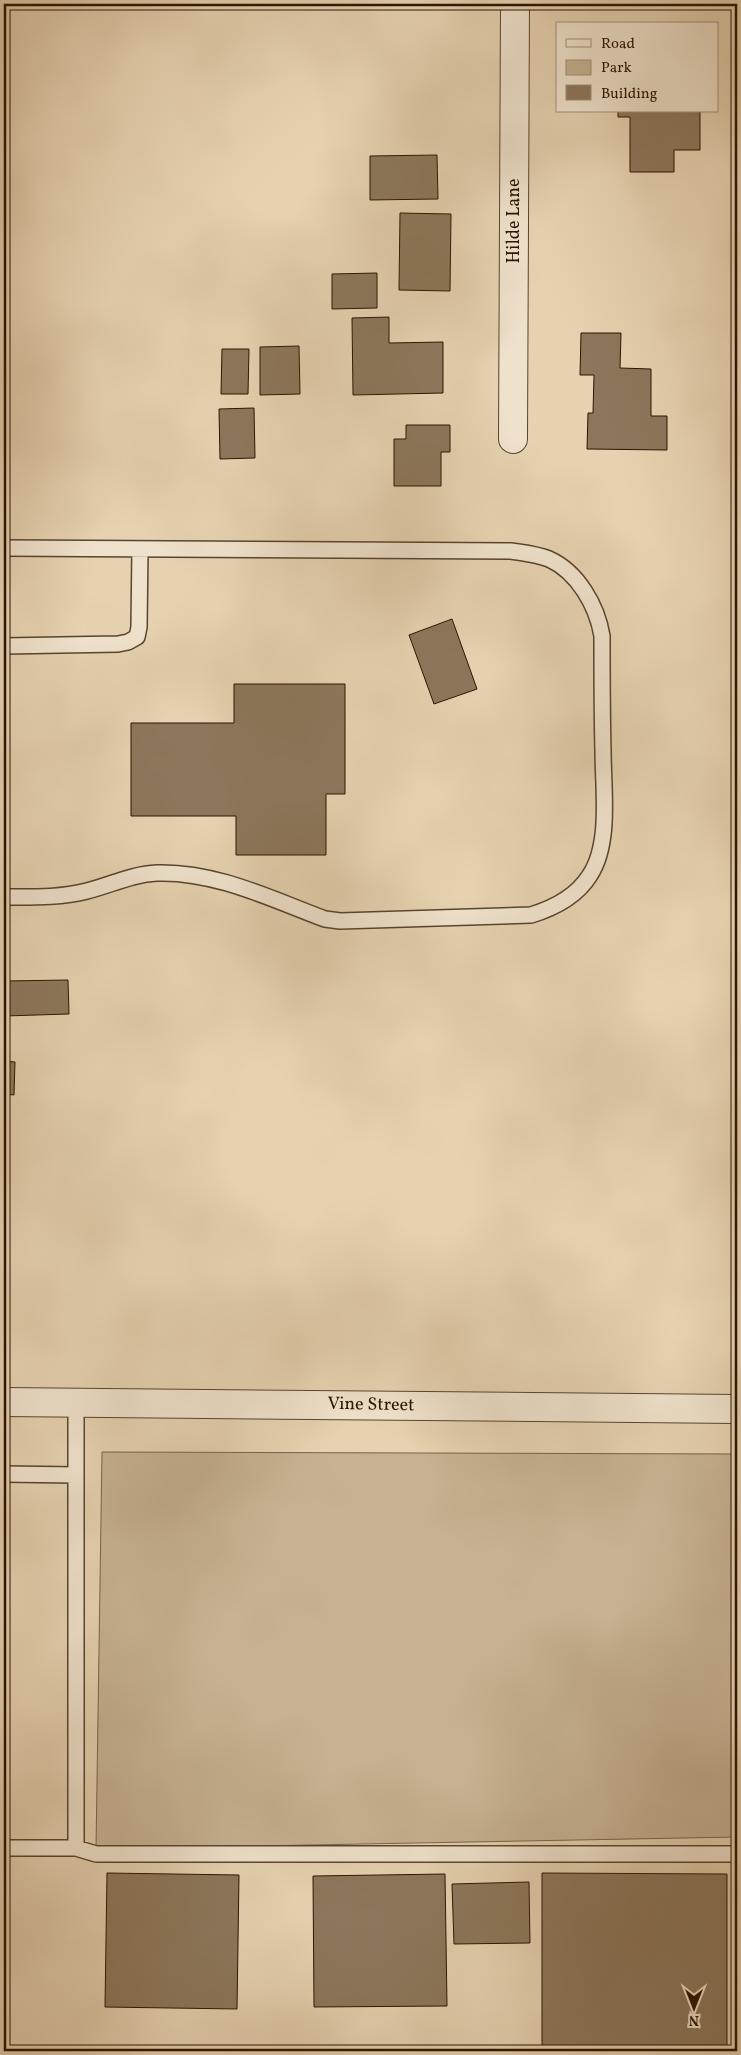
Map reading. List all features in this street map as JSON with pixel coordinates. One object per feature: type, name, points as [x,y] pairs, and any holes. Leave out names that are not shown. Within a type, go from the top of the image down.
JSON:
[{"type":"street","name":"Hilde Lane","points":[[513,439],[515,4]]},
{"type":"street","name":"Vine Street","points":[[4,1402],[737,1409]]},
{"type":"lane","points":[[4,548],[511,551],[534,555],[564,568],[576,580],[595,609],[602,636],[603,826],[598,861],[590,876],[568,898],[550,909],[531,915],[340,921],[325,919],[225,882],[171,873],[137,875],[72,895],[4,897]]},
{"type":"lane","points":[[4,646],[118,644],[128,642],[136,637],[139,627],[140,549]]},
{"type":"lane","points":[[76,1402],[76,1848]]},
{"type":"lane","points":[[4,1474],[76,1475]]},
{"type":"lane","points":[[4,1848],[76,1848],[96,1854],[737,1854]]},
{"type":"green space","points":[[102,1452],[737,1454],[737,1837],[96,1849]]},
{"type":"building","points":[[618,112],[700,112],[700,150],[674,150],[674,172],[630,172],[630,117],[618,117]]},
{"type":"building","points":[[437,155],[438,199],[370,200],[370,156]]},
{"type":"building","points":[[733,169],[737,169],[737,244],[734,244]]},
{"type":"building","points":[[400,213],[451,214],[450,291],[399,290]]},
{"type":"building","points":[[377,273],[377,308],[332,309],[332,274]]},
{"type":"building","points":[[389,317],[389,343],[443,342],[443,393],[353,395],[352,318]]},
{"type":"building","points":[[581,333],[621,333],[620,368],[651,369],[651,416],[667,416],[667,450],[587,449],[588,413],[593,413],[594,375],[580,375]]},
{"type":"building","points":[[299,346],[300,394],[260,395],[260,347]]},
{"type":"building","points":[[222,349],[249,349],[248,394],[221,394]]},
{"type":"building","points":[[254,408],[255,458],[220,459],[219,409]]},
{"type":"building","points":[[406,425],[450,425],[450,452],[441,452],[441,486],[394,486],[394,439],[406,439]]},
{"type":"building","points":[[452,619],[477,689],[434,704],[409,635]]},
{"type":"building","points":[[234,684],[345,684],[345,794],[326,794],[326,855],[236,855],[236,816],[131,816],[131,723],[234,723]]},
{"type":"building","points":[[68,980],[69,1014],[4,1016],[4,981]]},
{"type":"building","points":[[4,1061],[15,1062],[14,1095],[4,1094]]},
{"type":"building","points":[[107,1873],[239,1875],[237,2009],[105,2007]]},
{"type":"building","points":[[542,1873],[727,1874],[727,2051],[542,2051]]},
{"type":"building","points":[[445,1874],[447,2006],[314,2007],[313,1876]]},
{"type":"building","points":[[529,1882],[530,1943],[454,1944],[452,1884]]}]
